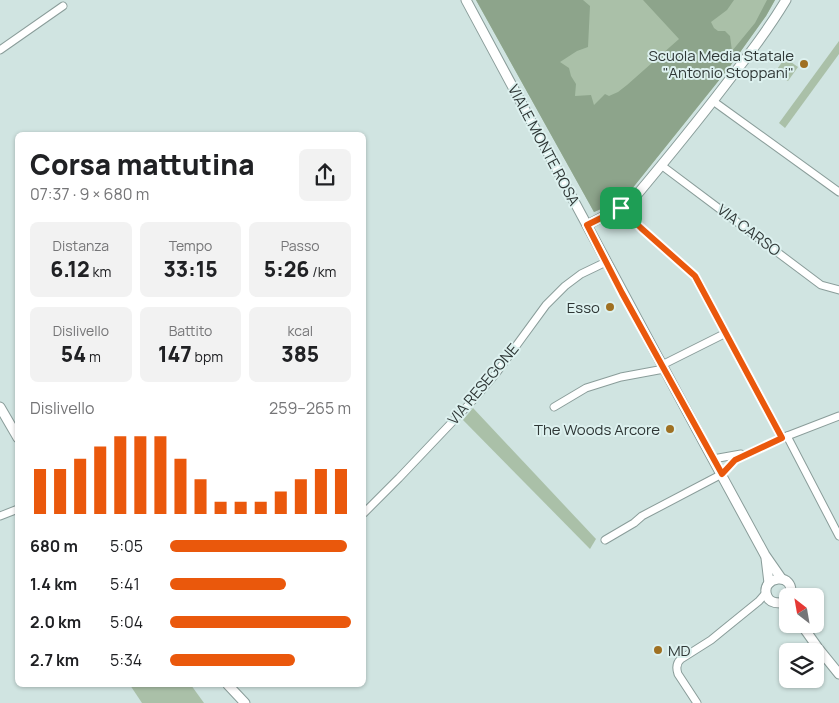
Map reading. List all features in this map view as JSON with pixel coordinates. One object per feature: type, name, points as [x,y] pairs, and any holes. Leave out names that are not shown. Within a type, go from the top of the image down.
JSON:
[{"type":"main road","name":"VIALE MONTE ROSA","points":[[466,0],[765,555],[781,578],[789,584],[790,588]]},
{"type":"main road","points":[[587,225],[621,208],[635,197],[748,56],[786,0]]},
{"type":"main road","points":[[0,407],[15,433]]},
{"type":"main road","name":"VIALE MONTE ROSA","points":[[765,555],[767,595],[779,601]]},
{"type":"main road","points":[[767,587],[774,579],[781,578]]},
{"type":"main road","points":[[807,633],[839,674]]},
{"type":"main road","points":[[230,687],[245,703]]},
{"type":"street","points":[[0,50],[63,6]]},
{"type":"street","points":[[713,101],[839,192]]},
{"type":"street","name":"VIA CARSO","points":[[661,164],[821,285],[839,290]]},
{"type":"street","points":[[621,208],[695,276],[839,536]]},
{"type":"street","name":"VIA RESEGONE","points":[[366,511],[475,398],[497,372],[546,305],[565,286],[581,274],[606,262]]},
{"type":"street","points":[[554,407],[586,388],[663,367],[726,333]]},
{"type":"street","points":[[605,540],[634,523],[642,516],[722,474],[735,460],[785,437],[839,416]]},
{"type":"street","points":[[713,459],[751,452]]},
{"type":"street","points":[[0,516],[15,510]]},
{"type":"street","points":[[697,703],[678,674],[676,668],[678,662],[711,640],[754,605],[764,596],[767,587]]},
{"type":"street","points":[[754,605],[779,603]]},
{"type":"green space","points":[[476,0],[775,0],[766,16],[728,69],[631,190],[623,197],[594,212]]},
{"type":"green space","points":[[476,0],[583,0],[590,6],[588,47],[577,51],[560,62],[569,68],[576,84],[575,96],[591,95],[594,105],[605,94],[609,96],[618,92],[679,39],[643,0],[734,0],[727,10],[711,22],[718,31],[725,31],[730,36],[732,51],[755,23],[767,0],[775,0],[766,16],[728,69],[631,190],[623,197],[594,212]]},
{"type":"green space","points":[[839,41],[839,54],[785,128],[779,123]]},
{"type":"green space","points":[[785,58],[798,67],[788,81],[775,72]]},
{"type":"green space","points":[[473,408],[596,539],[590,549],[463,420]]},
{"type":"green space","points":[[131,687],[192,687],[204,703],[142,703]]},
{"type":"place","name":"Scuola Media Statale \"Antonio Stoppani\"","points":[[804,64]]},
{"type":"place","name":"Esso","points":[[610,307]]},
{"type":"place","name":"The Woods Arcore","points":[[670,429]]},
{"type":"place","name":"MD","points":[[658,650]]},
{"type":"route","points":[[621,208],[695,276],[782,438],[735,460],[722,474],[622,293],[587,225],[621,208]]}]
